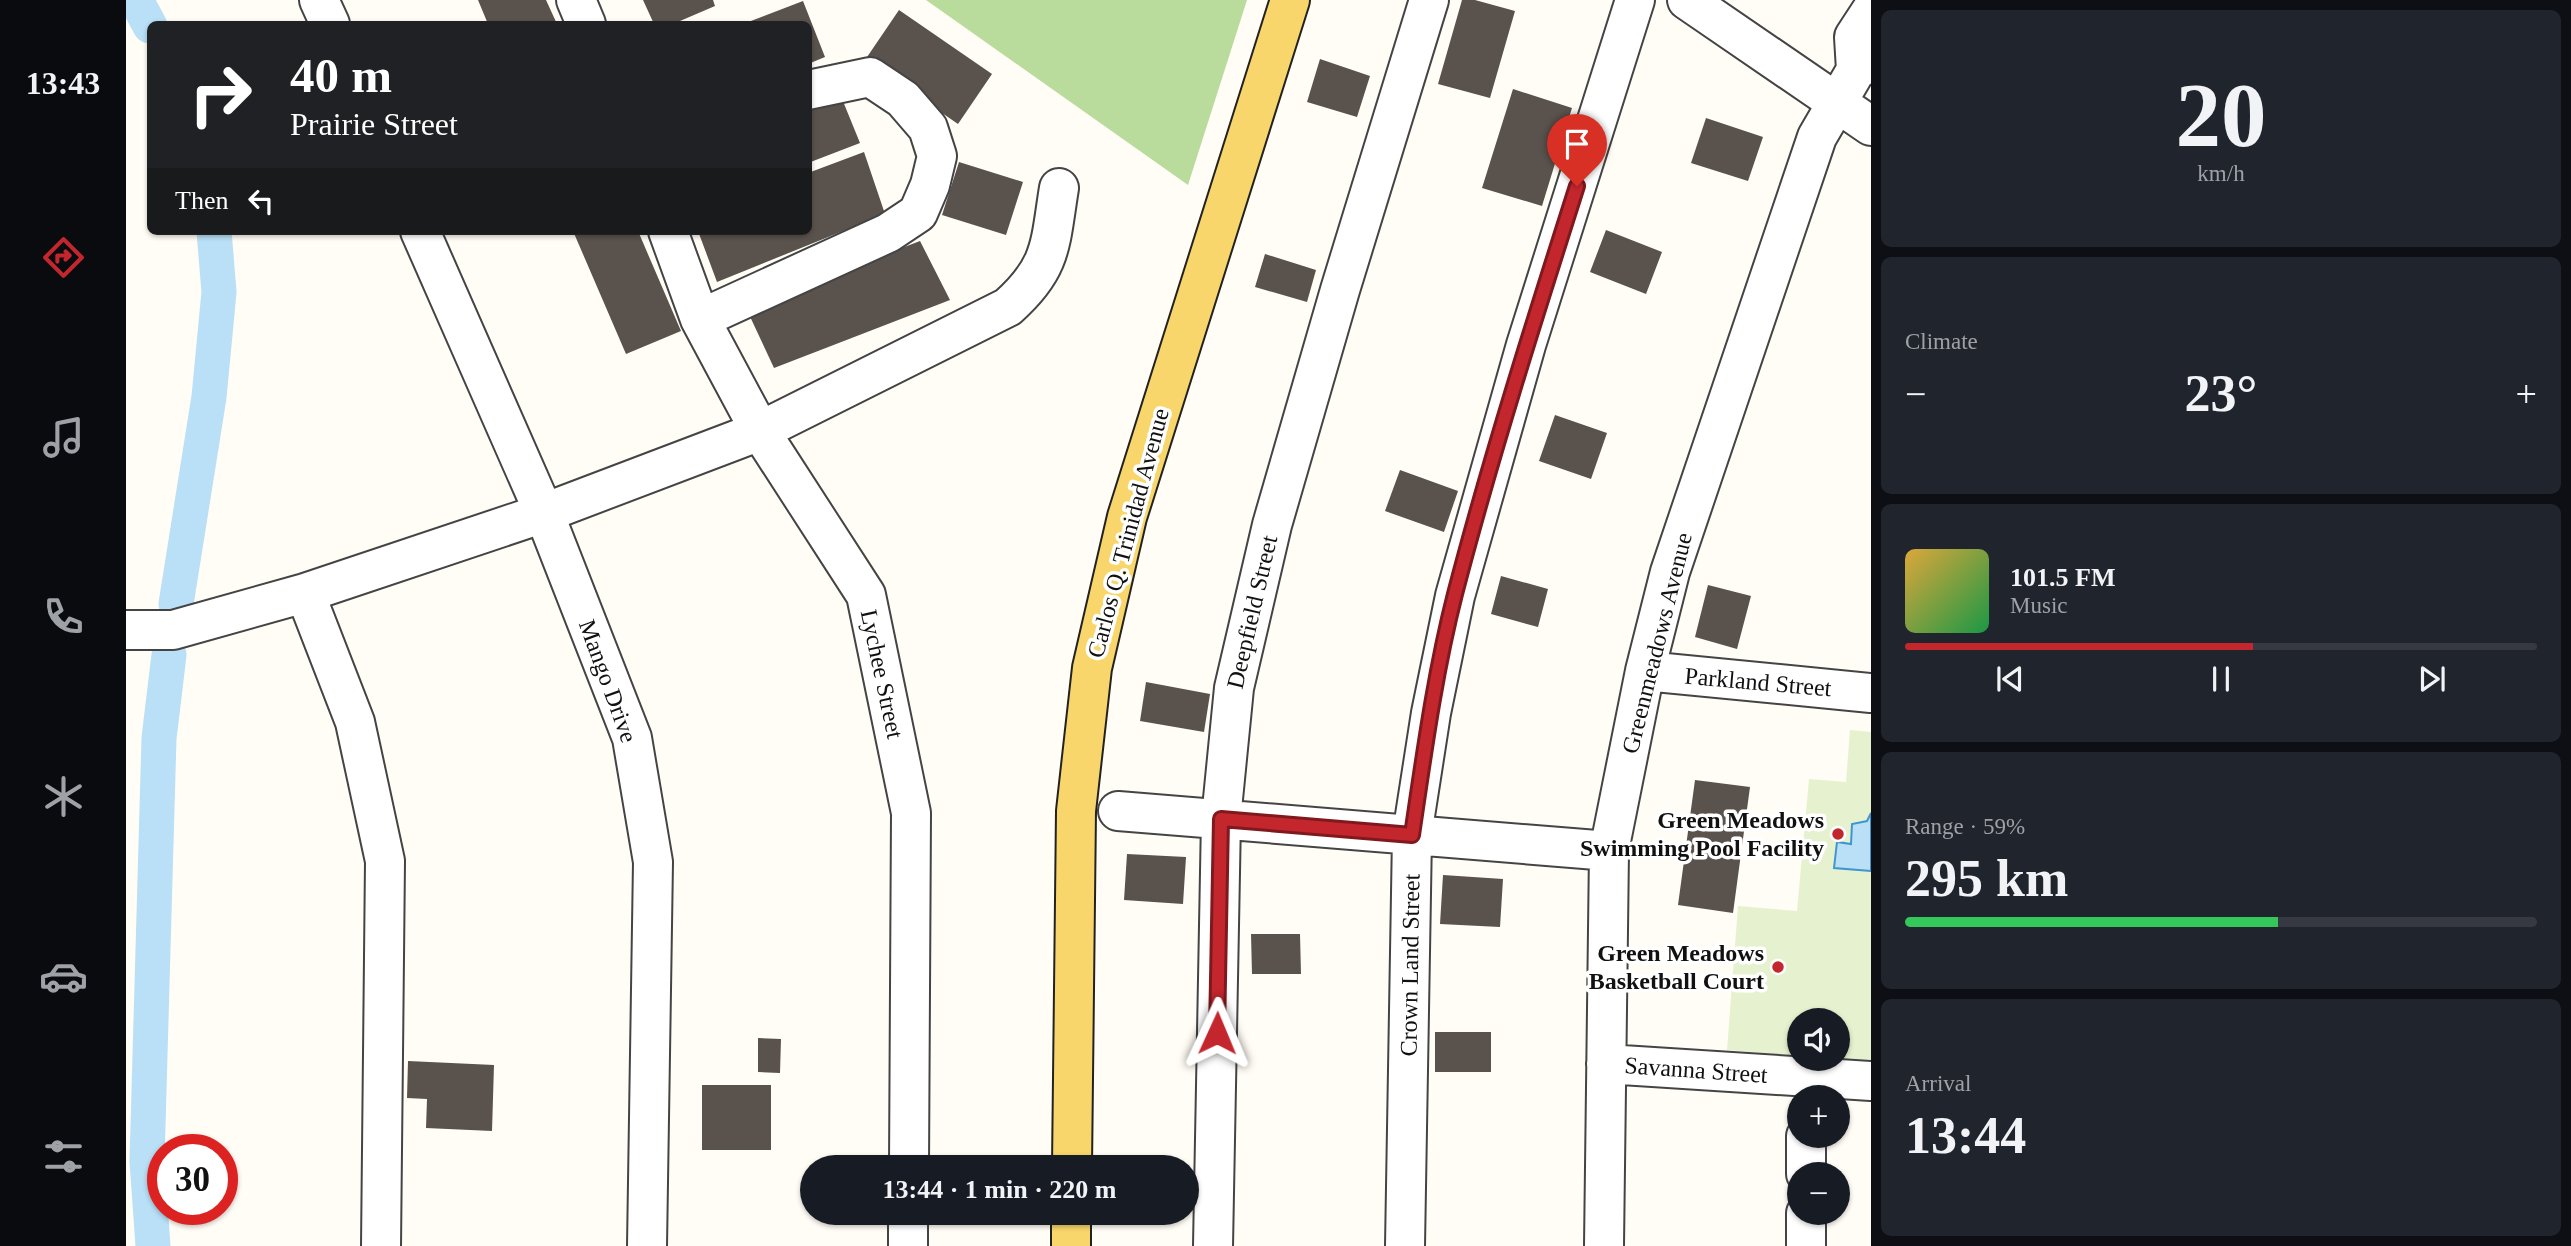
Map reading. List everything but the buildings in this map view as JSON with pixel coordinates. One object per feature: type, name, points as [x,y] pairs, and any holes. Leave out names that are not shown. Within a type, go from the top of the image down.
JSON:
[{"type":"main road","name":"Carlos Q. Trinidad Avenue","points":[[1072,1155],[1076,811],[1092,668],[1127,517],[1290,0]]},
{"type":"main road","points":[[1071,1225],[1071,1246]]},
{"type":"street","points":[[319,0],[329,21]]},
{"type":"street","points":[[576,0],[585,21]]},
{"type":"street","name":"Deepfield Street","points":[[1213,1246],[1221,819],[1234,688],[1272,524],[1339,290],[1429,0]]},
{"type":"street","name":"Crown Land Street","points":[[1405,1246],[1412,835],[1431,713],[1455,596],[1526,345],[1635,0]]},
{"type":"street","points":[[1687,0],[1871,126]]},
{"type":"street","name":"Greenmeadows Avenue","points":[[1604,1246],[1609,851],[1645,671],[1674,559],[1817,136],[1835,103],[1863,66],[1854,37],[1871,11]]},
{"type":"street","points":[[700,319],[888,233],[918,213],[930,185],[937,156],[928,128],[903,99],[870,77],[812,89]]},
{"type":"street","points":[[126,630],[173,631],[305,593],[544,513],[760,431],[1008,307],[1032,286],[1047,260],[1059,188]]},
{"type":"street","name":"Mango Drive","points":[[422,235],[544,513],[632,738],[653,862],[647,1246]]},
{"type":"street","name":"Lychee Street","points":[[669,235],[700,319],[760,431],[866,595],[911,813],[909,1155]]},
{"type":"street","points":[[305,593],[355,722],[386,861],[381,1246]]},
{"type":"street","name":"Parkland Street","points":[[1645,671],[1871,693]]},
{"type":"street","points":[[1118,811],[1609,851]]},
{"type":"street","name":"Savanna Street","points":[[1606,1064],[1789,1085]]},
{"type":"street","name":"Savanna Street","points":[[1828,1085],[1871,1081]]},
{"type":"street","points":[[908,1225],[908,1246]]},
{"type":"street","points":[[1806,1225],[1806,1246]]},
{"type":"green space","points":[[926,0],[1247,0],[1188,185]]},
{"type":"green space","points":[[1850,730],[1871,732],[1871,1061],[1850,1060],[1850,1008],[1787,1008],[1787,1055],[1727,1050],[1738,906],[1797,911],[1809,779],[1846,782]]},
{"type":"water","points":[[1871,813],[1871,871],[1834,868],[1837,842],[1851,844],[1852,824],[1867,821]]},
{"type":"waterway","points":[[136,0],[147,21]]},
{"type":"waterway","points":[[176,604],[209,397],[219,292],[214,235]]},
{"type":"waterway","points":[[153,1246],[147,1161],[159,738],[169,655]]},
{"type":"place","name":"Green Meadows Swimming Pool Facility","points":[[1838,834]]},
{"type":"place","name":"Green Meadows Basketball Court","points":[[1778,967]]},
{"type":"route","points":[[1217,1033],[1221,819],[1412,835],[1431,713],[1455,596],[1526,345],[1577,186]]}]
